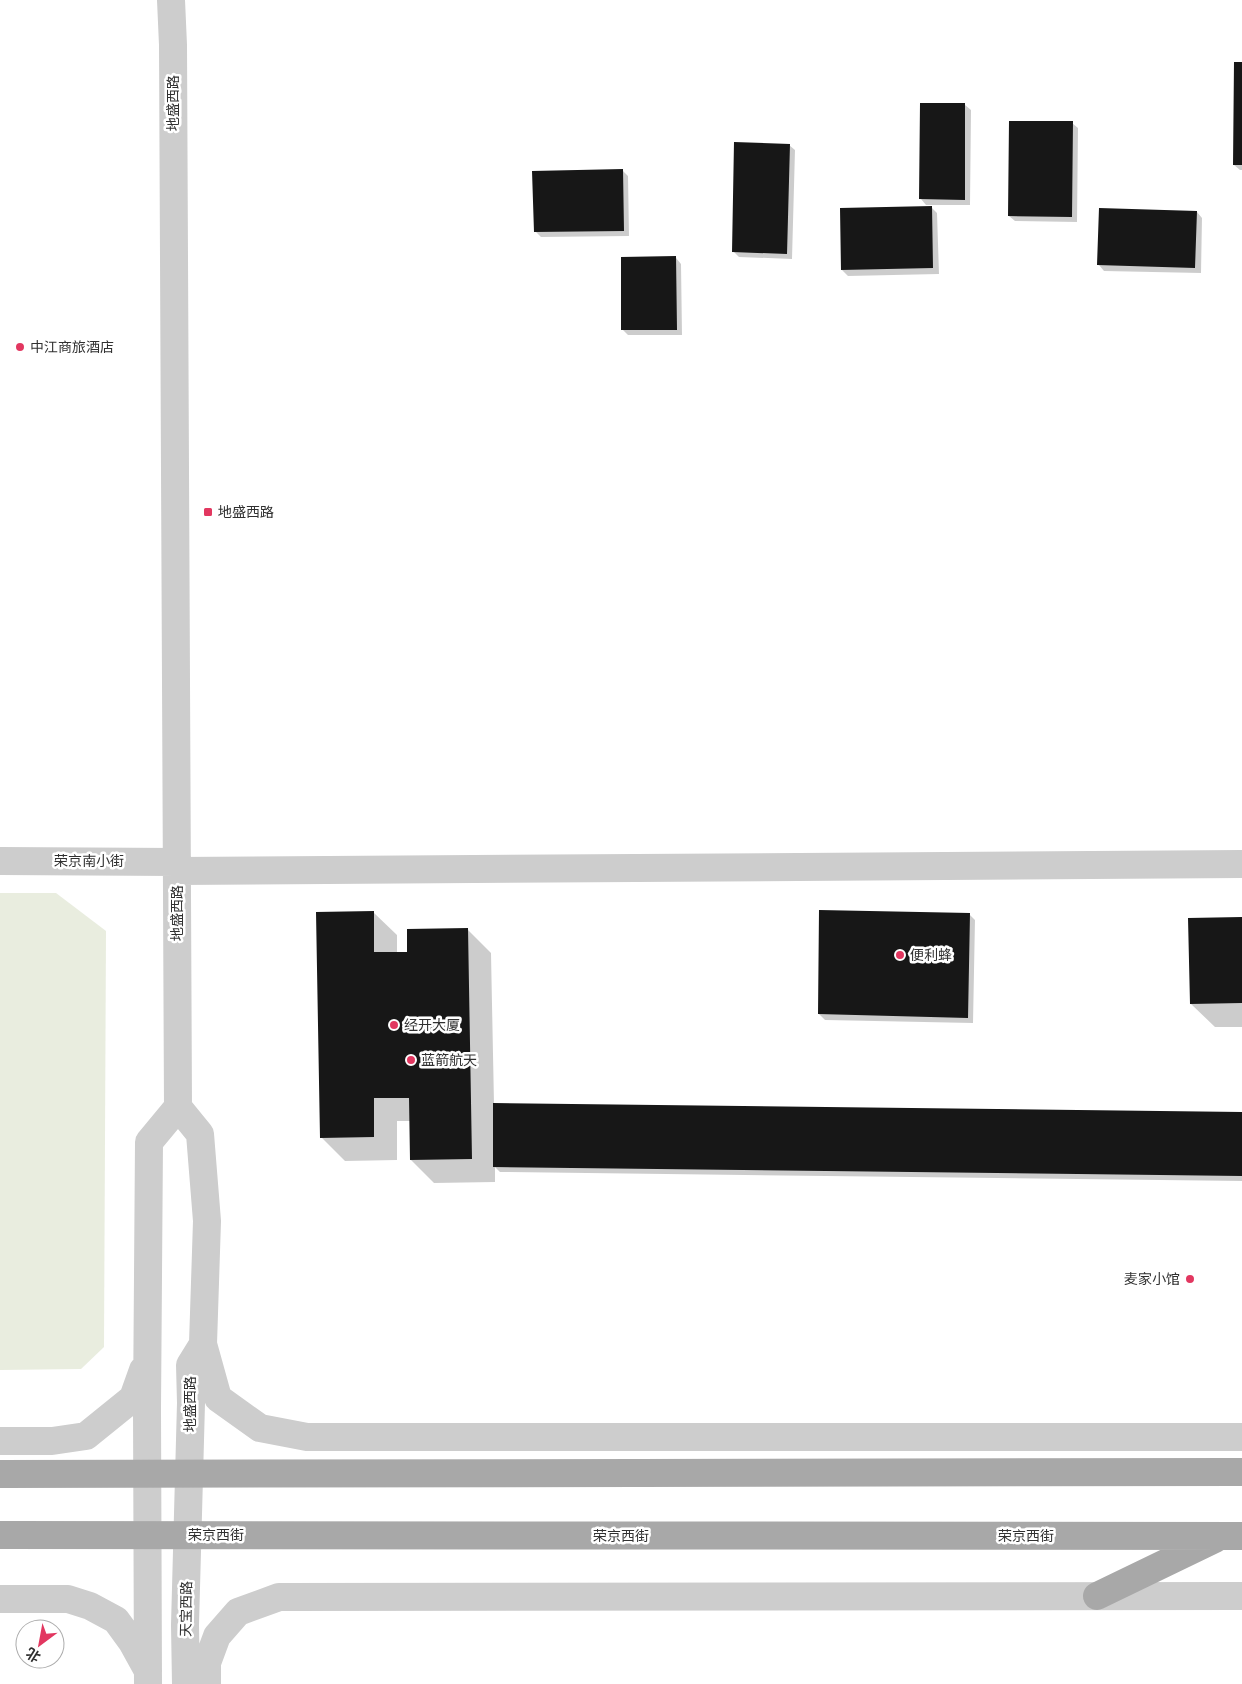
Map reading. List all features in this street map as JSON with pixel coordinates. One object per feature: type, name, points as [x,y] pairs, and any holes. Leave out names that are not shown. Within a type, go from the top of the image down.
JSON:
[{"type":"main road","points":[[0,1474],[1242,1472]]},
{"type":"main road","name":"荣京西街","points":[[0,1535],[1232,1536]]},
{"type":"main road","points":[[1097,1596],[1232,1536]]},
{"type":"street","name":"地盛西路","points":[[171,0],[173,45],[178,1107],[200,1134],[207,1221],[203,1344],[190,1365],[191,1408],[188,1535]]},
{"type":"street","name":"荣京南小街","points":[[0,861],[177,866],[1242,864]]},
{"type":"street","points":[[148,1678],[147,1359],[149,1142],[178,1107]]},
{"type":"street","points":[[203,1344],[218,1398],[260,1428],[307,1437],[1242,1437]]},
{"type":"street","points":[[0,1441],[52,1441],[86,1436],[133,1398],[147,1359]]},
{"type":"street","name":"天宝西路","points":[[186,1684],[188,1535]]},
{"type":"street","points":[[207,1684],[207,1663],[217,1636],[238,1612],[279,1597],[1242,1596]]},
{"type":"street","points":[[0,1599],[68,1599],[90,1606],[116,1620],[132,1642],[148,1678]]},
{"type":"shaded area","points":[[0,893],[56,893],[106,931],[104,1347],[81,1369],[0,1370]]},
{"type":"building","points":[[1234,62],[1242,62],[1242,165],[1233,165]]},
{"type":"building","points":[[920,103],[965,103],[965,200],[919,199]]},
{"type":"building","points":[[1009,121],[1073,121],[1072,217],[1008,216]]},
{"type":"building","points":[[734,142],[790,144],[787,254],[732,252]]},
{"type":"building","points":[[623,169],[624,231],[534,232],[532,171]]},
{"type":"building","points":[[932,206],[933,268],[841,270],[840,208]]},
{"type":"building","points":[[1099,208],[1197,211],[1195,268],[1097,265]]},
{"type":"building","points":[[676,256],[677,330],[621,330],[621,257]]},
{"type":"building","points":[[819,910],[970,913],[968,1018],[818,1014]]},
{"type":"building","name":"经开大厦","points":[[374,911],[374,952],[407,952],[407,929],[468,928],[472,1159],[410,1160],[409,1098],[374,1098],[374,1137],[320,1138],[316,912]]},
{"type":"building","points":[[1242,917],[1242,1003],[1190,1004],[1188,918]]},
{"type":"building","points":[[493,1103],[1242,1112],[1242,1176],[493,1167]]},
{"type":"place","name":"中江商旅酒店","points":[[20,347]]},
{"type":"place","name":"地盛西路","points":[[208,512]]},
{"type":"place","name":"便利蜂","points":[[900,955]]},
{"type":"place","name":"经开大厦","points":[[394,1025]]},
{"type":"place","name":"蓝箭航天","points":[[411,1060]]},
{"type":"place","name":"麦家小馆","points":[[1190,1279]]}]
